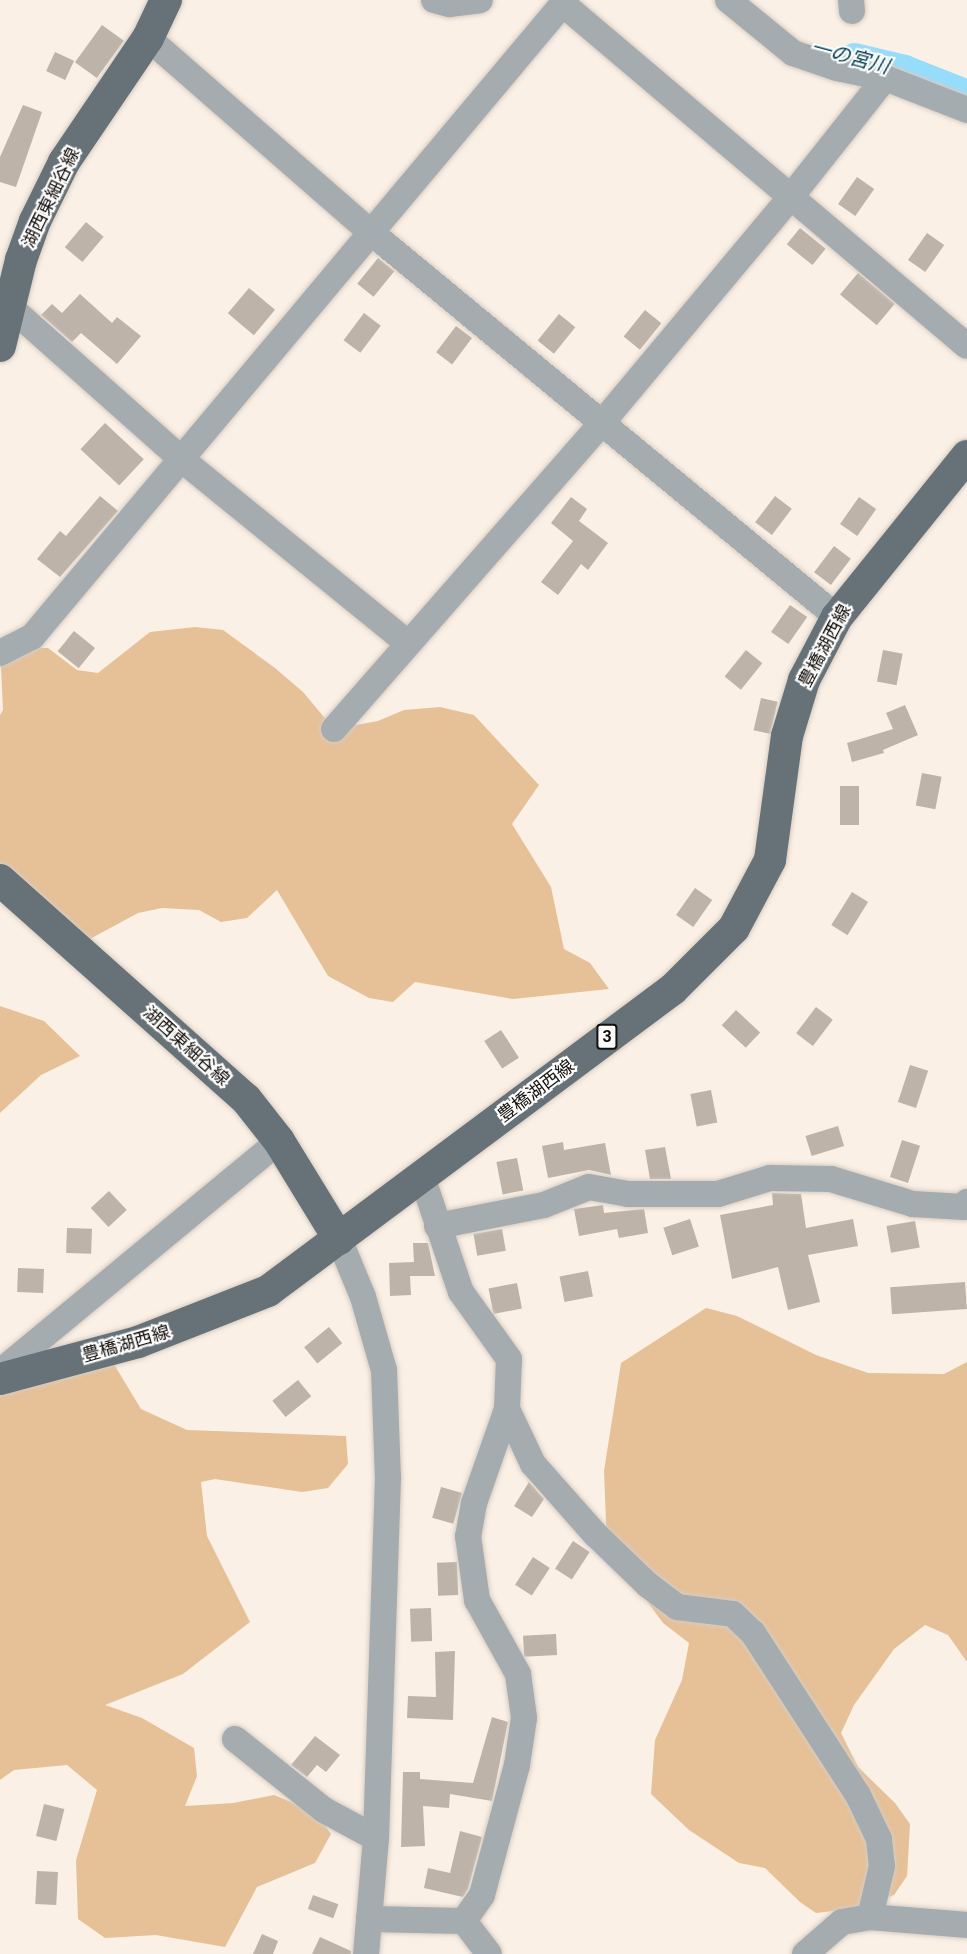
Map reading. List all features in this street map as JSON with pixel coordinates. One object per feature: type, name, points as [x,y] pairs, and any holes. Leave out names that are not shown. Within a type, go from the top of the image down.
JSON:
[{"type":"main road","name":"湖西東細谷線","points":[[0,346],[35,220],[64,162],[148,38],[166,0]]},
{"type":"main road","name":"豊橋湖西線","points":[[0,1379],[195,1323],[268,1291],[673,989],[734,928],[770,860],[787,736],[804,680],[837,617],[967,456]]},
{"type":"main road","name":"湖西東細谷線","points":[[0,880],[246,1099],[279,1141],[339,1239]]},
{"type":"street","points":[[434,0],[449,4],[480,0]]},
{"type":"street","points":[[728,0],[794,53],[837,68],[885,78],[967,110]]},
{"type":"street","points":[[0,653],[32,637],[180,458],[373,234],[565,2],[790,198],[967,346]]},
{"type":"street","points":[[148,38],[373,234],[837,617]]},
{"type":"street","points":[[334,729],[601,424],[790,198],[885,78]]},
{"type":"street","points":[[10,307],[180,458],[408,642]]},
{"type":"street","points":[[0,1372],[279,1141]]},
{"type":"street","points":[[422,1177],[461,1292],[509,1359],[507,1409],[474,1503],[468,1536],[477,1600],[518,1674],[524,1718],[517,1765],[482,1895],[464,1921]]},
{"type":"street","points":[[437,1226],[544,1205],[589,1187],[628,1194],[718,1194],[770,1178],[831,1179],[914,1204],[964,1207],[967,1202]]},
{"type":"street","points":[[339,1239],[363,1297],[384,1370],[388,1477],[376,1838],[366,1954]]},
{"type":"street","points":[[507,1409],[533,1464],[595,1534],[648,1585],[677,1607],[733,1614],[753,1633],[858,1795],[879,1839],[882,1866],[870,1917]]},
{"type":"street","points":[[235,1739],[324,1809],[376,1838]]},
{"type":"street","points":[[805,1954],[842,1922],[870,1917],[967,1926]]},
{"type":"street","points":[[369,1919],[464,1921]]},
{"type":"street","points":[[464,1921],[489,1954]]},
{"type":"shaded area","points":[[195,627],[223,630],[275,668],[303,692],[334,729],[378,721],[404,710],[440,707],[474,715],[539,785],[512,824],[551,887],[564,949],[590,963],[609,989],[513,999],[415,982],[393,1002],[369,998],[328,976],[277,890],[247,918],[221,922],[199,910],[162,908],[138,913],[75,947],[0,880],[0,715],[3,710],[0,646],[48,648],[77,670],[98,673],[150,632]]},
{"type":"shaded area","points":[[0,1006],[44,1021],[80,1056],[41,1075],[0,1113]]},
{"type":"shaded area","points":[[706,1308],[737,1316],[816,1355],[868,1373],[944,1374],[967,1362],[967,1662],[948,1635],[925,1625],[894,1649],[854,1705],[841,1733],[858,1767],[895,1803],[910,1824],[907,1876],[894,1895],[859,1908],[816,1913],[800,1902],[765,1868],[739,1863],[689,1830],[651,1794],[655,1740],[682,1680],[689,1643],[663,1623],[607,1546],[604,1471],[621,1363]]},
{"type":"shaded area","points":[[106,1351],[141,1409],[187,1430],[346,1436],[348,1464],[328,1488],[302,1492],[215,1479],[201,1482],[207,1536],[250,1622],[183,1674],[105,1705],[142,1718],[194,1748],[197,1776],[185,1806],[233,1803],[274,1795],[315,1812],[331,1834],[315,1863],[257,1887],[225,1947],[156,1935],[105,1938],[78,1919],[76,1860],[97,1790],[67,1765],[14,1770],[0,1780],[0,1379]]},
{"type":"building","points":[[102,25],[124,41],[97,78],[75,62]]},
{"type":"building","points":[[55,52],[74,61],[65,80],[46,71]]},
{"type":"building","points":[[23,105],[42,112],[16,187],[0,182],[0,157]]},
{"type":"building","points":[[857,177],[874,189],[855,216],[838,204]]},
{"type":"building","points":[[86,222],[104,237],[82,262],[65,247]]},
{"type":"building","points":[[800,228],[826,249],[812,265],[787,244]]},
{"type":"building","points":[[927,233],[944,245],[925,272],[908,260]]},
{"type":"building","points":[[378,258],[394,271],[374,297],[357,284]]},
{"type":"building","points":[[858,273],[895,304],[877,325],[840,294]]},
{"type":"building","points":[[249,288],[275,310],[254,335],[228,313]]},
{"type":"building","points":[[80,294],[112,323],[117,317],[141,336],[117,364],[81,333],[72,342],[41,315],[52,304],[62,313]]},
{"type":"building","points":[[645,310],[661,323],[640,350],[624,336]]},
{"type":"building","points":[[364,313],[381,326],[360,353],[344,340]]},
{"type":"building","points":[[559,314],[575,327],[554,354],[538,340]]},
{"type":"building","points":[[456,326],[472,338],[452,364],[436,352]]},
{"type":"building","points":[[105,423],[144,459],[119,485],[80,449]]},
{"type":"building","points":[[100,496],[118,511],[60,577],[37,559],[60,531],[66,536]]},
{"type":"building","points":[[775,496],[792,509],[772,535],[755,522]]},
{"type":"building","points":[[571,497],[587,509],[579,521],[608,543],[588,570],[581,564],[558,595],[541,582],[573,541],[551,523]]},
{"type":"building","points":[[859,497],[876,509],[857,536],[840,524]]},
{"type":"building","points":[[834,546],[851,559],[831,585],[814,572]]},
{"type":"building","points":[[790,605],[807,617],[788,644],[771,632]]},
{"type":"building","points":[[74,631],[95,648],[79,668],[58,651]]},
{"type":"building","points":[[746,650],[762,663],[741,690],[725,676]]},
{"type":"building","points":[[883,650],[903,654],[897,685],[877,681]]},
{"type":"building","points":[[761,698],[778,702],[770,734],[754,730]]},
{"type":"building","points":[[905,705],[918,735],[883,750],[884,753],[852,762],[847,743],[893,729],[886,713]]},
{"type":"building","points":[[922,773],[942,777],[935,809],[916,805]]},
{"type":"building","points":[[840,786],[859,786],[859,825],[840,825]]},
{"type":"building","points":[[695,888],[712,900],[693,927],[676,915]]},
{"type":"building","points":[[852,892],[868,902],[847,935],[831,925]]},
{"type":"building","points":[[816,1007],[833,1020],[813,1046],[796,1033]]},
{"type":"building","points":[[736,1010],[760,1033],[746,1048],[722,1025]]},
{"type":"building","points":[[501,1030],[519,1058],[502,1069],[484,1041]]},
{"type":"building","points":[[910,1065],[928,1071],[916,1108],[898,1102]]},
{"type":"building","points":[[711,1090],[717,1122],[697,1126],[690,1094]]},
{"type":"building","points":[[838,1126],[844,1146],[812,1156],[805,1136]]},
{"type":"building","points":[[902,1140],[920,1146],[908,1183],[890,1177]]},
{"type":"building","points":[[563,1142],[564,1150],[605,1143],[611,1175],[589,1170],[548,1178],[542,1146]]},
{"type":"building","points":[[665,1147],[671,1179],[650,1179],[645,1150]]},
{"type":"building","points":[[517,1158],[523,1190],[503,1194],[496,1162]]},
{"type":"building","points":[[109,1191],[127,1210],[108,1227],[91,1208]]},
{"type":"building","points":[[772,1193],[801,1194],[806,1228],[853,1219],[858,1246],[808,1255],[820,1302],[788,1310],[778,1267],[732,1279],[720,1215],[773,1205]]},
{"type":"building","points":[[603,1205],[604,1213],[644,1209],[648,1233],[619,1238],[617,1229],[579,1236],[574,1209]]},
{"type":"building","points":[[690,1219],[699,1247],[672,1255],[663,1228]]},
{"type":"building","points":[[915,1221],[920,1248],[891,1253],[886,1226]]},
{"type":"building","points":[[67,1228],[92,1229],[91,1254],[66,1253]]},
{"type":"building","points":[[502,1229],[506,1251],[477,1256],[473,1234]]},
{"type":"building","points":[[413,1243],[428,1243],[435,1276],[410,1276],[411,1295],[390,1296],[389,1263],[414,1262]]},
{"type":"building","points":[[18,1268],[44,1269],[43,1293],[17,1292]]},
{"type":"building","points":[[588,1271],[593,1297],[564,1302],[560,1277]]},
{"type":"building","points":[[965,1282],[967,1309],[892,1314],[890,1287]]},
{"type":"building","points":[[517,1283],[522,1309],[493,1314],[489,1289]]},
{"type":"building","points":[[329,1327],[342,1343],[317,1363],[304,1347]]},
{"type":"building","points":[[298,1380],[311,1396],[286,1417],[272,1401]]},
{"type":"building","points":[[529,1482],[544,1499],[532,1517],[514,1506]]},
{"type":"building","points":[[441,1487],[462,1493],[453,1524],[432,1518]]},
{"type":"building","points":[[573,1541],[590,1552],[572,1580],[555,1569]]},
{"type":"building","points":[[533,1557],[550,1568],[532,1596],[515,1585]]},
{"type":"building","points":[[457,1562],[458,1595],[438,1596],[437,1563]]},
{"type":"building","points":[[431,1608],[432,1641],[411,1642],[410,1609]]},
{"type":"building","points":[[556,1634],[557,1655],[524,1657],[523,1636]]},
{"type":"building","points":[[455,1651],[453,1720],[407,1718],[408,1696],[436,1697],[435,1652]]},
{"type":"building","points":[[492,1717],[508,1722],[492,1801],[450,1794],[449,1808],[423,1806],[425,1846],[401,1847],[403,1772],[420,1772],[420,1779],[473,1783]]},
{"type":"building","points":[[315,1736],[340,1755],[326,1772],[317,1765],[307,1777],[291,1765]]},
{"type":"building","points":[[44,1804],[64,1809],[56,1841],[36,1836]]},
{"type":"building","points":[[460,1831],[482,1837],[468,1889],[463,1897],[424,1888],[428,1868],[450,1873]]},
{"type":"building","points":[[37,1871],[58,1872],[56,1905],[35,1904]]},
{"type":"building","points":[[313,1895],[338,1904],[333,1918],[308,1909]]},
{"type":"building","points":[[262,1934],[278,1941],[273,1954],[253,1954]]},
{"type":"building","points":[[320,1937],[351,1951],[351,1954],[312,1954]]},
{"type":"waterway","name":"一の宮川","points":[[854,59],[904,71],[967,96]]}]
